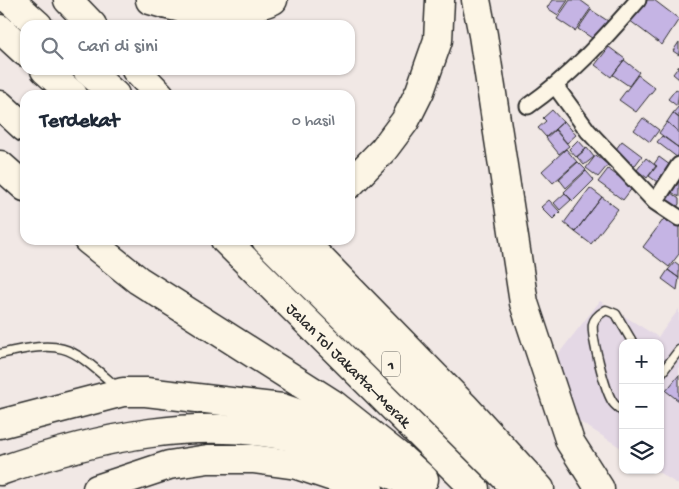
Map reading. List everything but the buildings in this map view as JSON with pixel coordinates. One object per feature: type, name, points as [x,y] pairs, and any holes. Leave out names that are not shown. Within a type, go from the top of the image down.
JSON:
[{"type":"highway","points":[[10,0],[32,20]]},
{"type":"highway","points":[[68,0],[87,20]]},
{"type":"highway","points":[[150,0],[188,9],[227,11],[273,0]]},
{"type":"highway","points":[[355,179],[384,149],[405,121],[420,91],[438,40],[440,0]]},
{"type":"highway","points":[[476,0],[484,35],[524,303],[570,442],[600,489]]},
{"type":"highway","points":[[0,29],[20,47]]},
{"type":"highway","points":[[51,75],[67,90]]},
{"type":"highway","points":[[93,75],[109,90]]},
{"type":"highway","points":[[141,75],[155,90]]},
{"type":"highway","points":[[0,105],[20,123]]},
{"type":"highway","points":[[0,165],[20,183]]},
{"type":"highway","points":[[94,245],[138,280],[333,404],[402,459],[434,489]]},
{"type":"highway","name":"Jalan Tol Jakarta–Merak","points":[[229,245],[475,489]]},
{"type":"highway","name":"Jalan Tol Jakarta–Merak","points":[[271,245],[517,489]]},
{"type":"highway","points":[[307,245],[464,406],[540,489]]},
{"type":"highway","points":[[0,424],[123,392],[185,395],[282,408],[348,430],[402,459]]},
{"type":"highway","points":[[0,471],[52,452],[133,434],[202,428],[254,431],[305,440],[360,459],[420,489]]},
{"type":"highway","points":[[97,489],[169,465],[208,459],[226,459],[297,465],[369,489]]},
{"type":"street","points":[[528,106],[556,87],[600,44],[638,0]]},
{"type":"street","points":[[556,87],[588,131],[655,202],[679,218]]},
{"type":"street","points":[[655,202],[679,165]]},
{"type":"lane","points":[[619,408],[612,402],[608,393],[597,351],[593,325],[596,318],[606,310],[616,314],[631,339]]},
{"type":"lane","points":[[0,354],[40,346],[70,349],[123,392]]},
{"type":"lane","points":[[664,369],[679,350]]},
{"type":"shaded area","points":[[600,301],[658,337],[679,309],[679,485],[661,474],[664,474],[664,339],[619,339],[619,446],[577,420],[552,362]]}]
